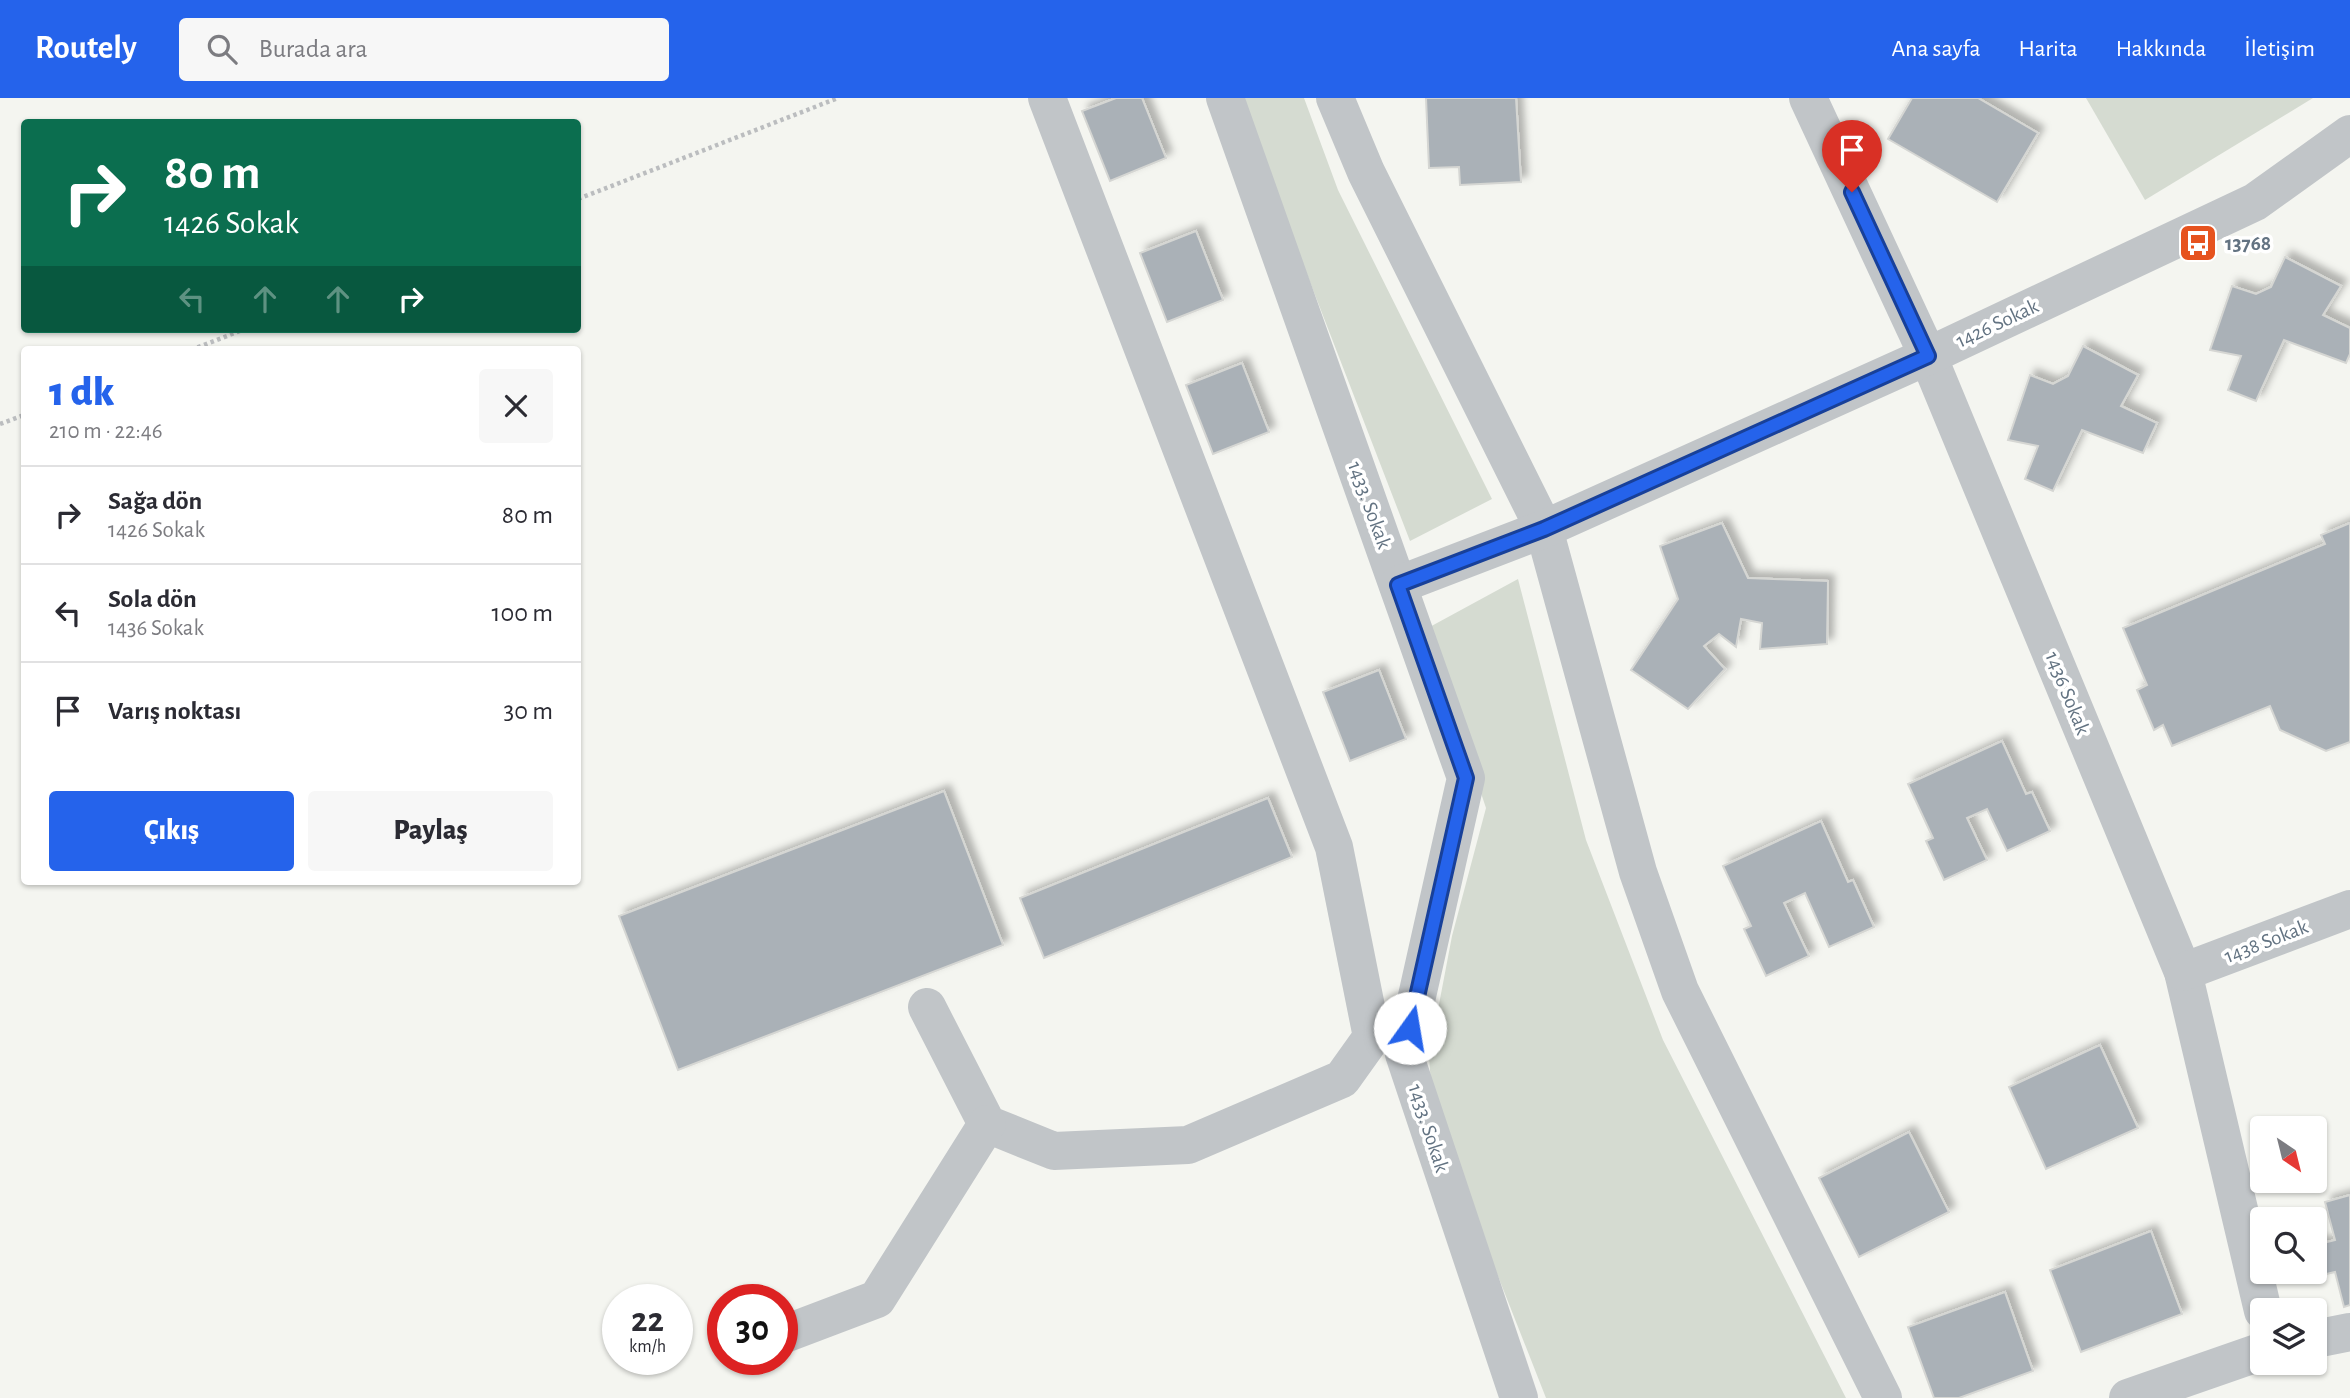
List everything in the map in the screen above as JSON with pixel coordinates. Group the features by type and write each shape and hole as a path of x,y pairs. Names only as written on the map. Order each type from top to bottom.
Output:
{"street":[{"path":"927,1007 987,1124 1055,1151 1188,1145 1342,1079 1373,1037 1334,847 1047,98"},
{"name":"1433. Sokak","path":"1226,98 1466,778 1404,1054 1519,1398"},
{"path":"1335,98 1366,172 1544,529 1638,872 1680,991 1883,1398"},
{"name":"1436 Sokak","path":"1808,98 1928,356 2183,972 2260,1298"},
{"name":"1426 Sokak","path":"1398,585 1544,529 1928,356 2255,202 2350,134"},
{"name":"1438 Sokak","path":"2183,972 2350,909"},
{"path":"798,1329 877,1299 987,1124"},
{"path":"2327,1337 2350,1332"},
{"path":"2129,1398 2250,1356"}],"path":[{"path":"581,198 838,98"},
{"path":"201,346 234,333"},
{"path":"0,424 21,416"}],"shaded area":[{"path":"1239,98 1304,98 1338,190 1492,499 1410,541"},
{"path":"2086,98 2313,98 2145,200"},
{"path":"1518,579 1586,840 1663,1040 1846,1398 1546,1398 1433,1111 1429,1057 1452,936 1486,808 1426,629"}],"building":[{"path":"1116,98 1142,98 1166,158 1110,181 1082,111"},
{"path":"1426,98 1516,98 1521,182 1460,185 1459,167 1429,168"},
{"path":"1912,98 1978,98 2038,133 1997,202 1888,139"},
{"path":"1196,231 1223,300 1167,322 1140,253"},
{"path":"2285,257 2341,286 2323,315 2350,328 2350,354 2346,363 2284,340 2256,401 2228,390 2241,356 2210,350 2232,286 2256,294 2271,287"},
{"path":"2083,346 2138,375 2121,406 2157,423 2143,453 2082,430 2053,491 2025,479 2038,446 2008,440 2030,375 2053,384 2068,376"},
{"path":"1242,363 1269,432 1213,454 1186,385"},
{"path":"1722,523 1748,578 1828,581 1827,644 1760,649 1762,623 1741,619 1736,647 1719,634 1704,646 1725,669 1688,709 1631,670 1678,599 1660,546"},
{"path":"2350,523 2350,742 2326,751 2280,730 2270,706 2172,746 2163,725 2154,730 2137,690 2147,685 2123,628 2325,544 2321,535"},
{"path":"1379,670 1406,739 1350,761 1323,692"},
{"path":"2002,741 2026,794 2032,792 2050,831 2007,851 1987,809 1967,818 1987,860 1944,880 1926,841 1933,838 1908,784"},
{"path":"944,791 1003,945 678,1070 619,916"},
{"path":"1268,798 1292,857 1044,958 1020,898"},
{"path":"1821,821 1848,882 1853,880 1874,927 1829,947 1805,893 1784,903 1809,956 1766,976 1744,929 1751,926 1723,866"},
{"path":"2100,1045 2138,1128 2046,1169 2009,1087"},
{"path":"1909,1132 1949,1212 1859,1257 1819,1178"},
{"path":"2350,1195 2350,1305 2344,1307 2335,1272 2327,1274 2327,1242 2335,1240 2325,1202"},
{"path":"2151,1231 2182,1314 2081,1352 2050,1270"},
{"path":"2005,1292 2033,1371 1959,1398 1934,1398 1908,1327"}],"place":[{"name":"13768","path":"2198,243"}],"route":[{"path":"1410,1028 1466,778 1398,585 1544,529 1928,356 1852,192"}]}
